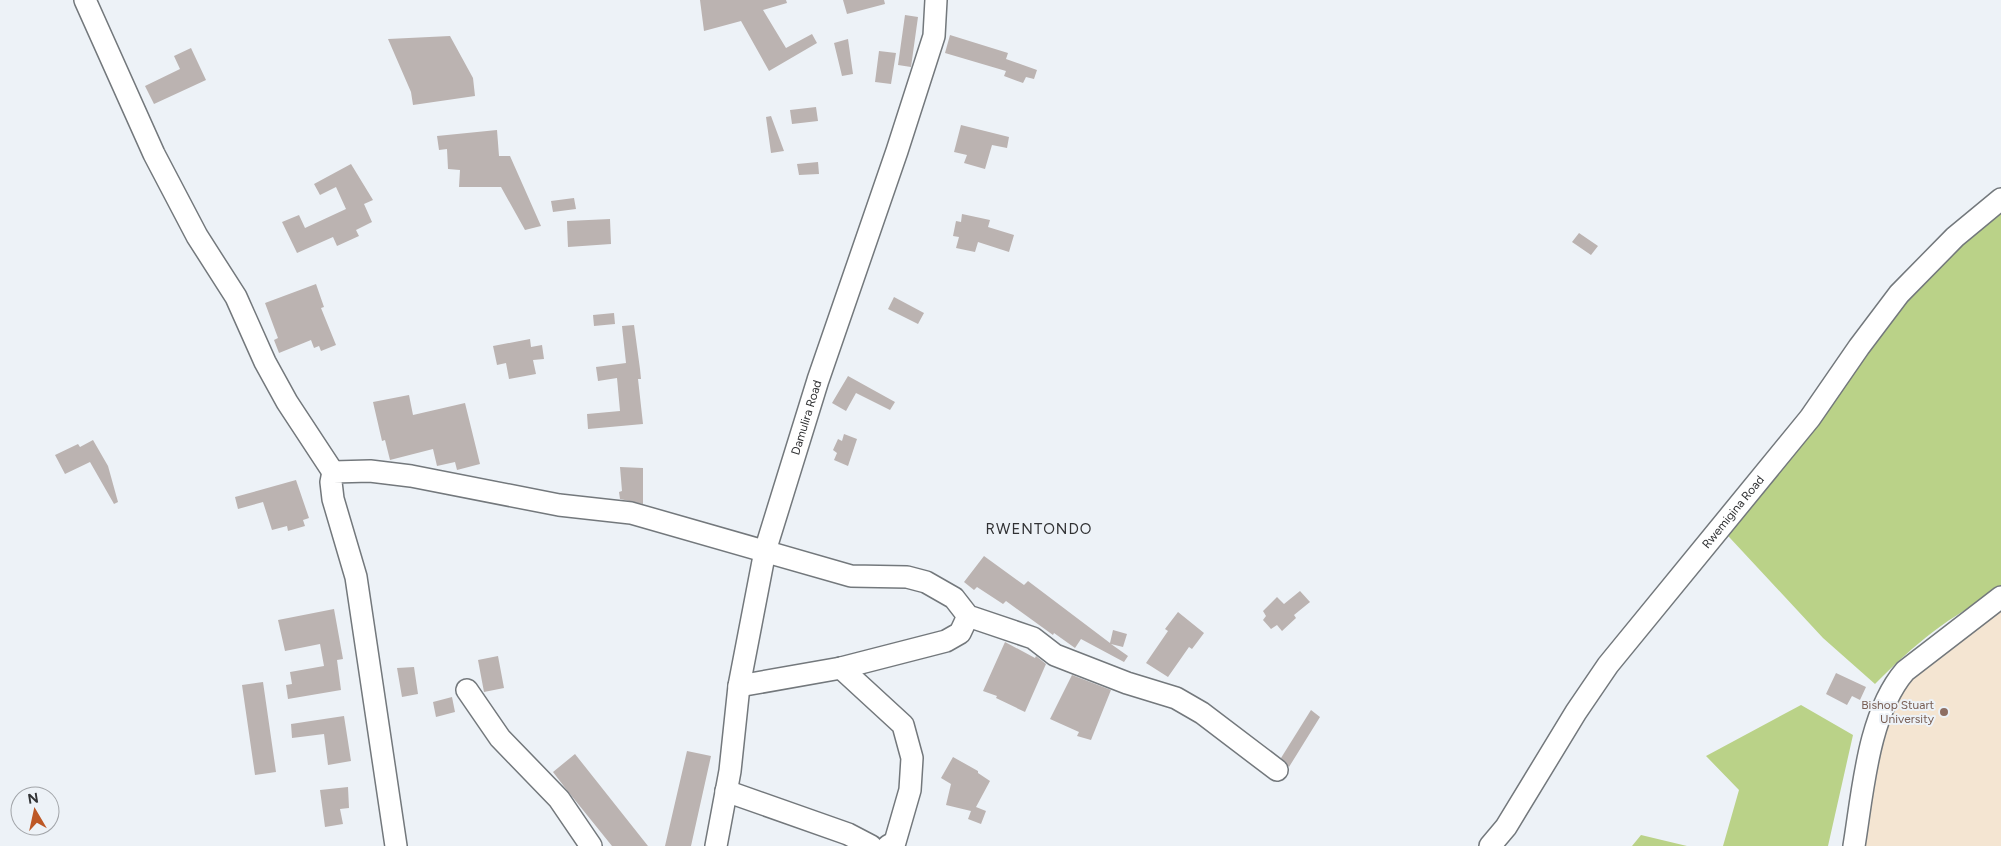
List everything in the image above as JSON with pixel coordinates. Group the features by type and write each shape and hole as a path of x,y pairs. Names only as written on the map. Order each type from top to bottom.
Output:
{"street":[{"path":"85,0 154,154 196,236 236,297 265,362 287,402 333,472 331,482 333,498 356,577 396,846"},
{"name":"Damulira Road","path":"716,846 726,791 739,686 765,551 823,364 897,151 934,36 936,0"},
{"name":"Rwemigina Road","path":"1490,846 1510,820 1576,712 1608,665 1810,418 1859,347 1899,294 1955,237 2001,198"},
{"path":"333,472 370,471 411,476 559,505 631,513 851,576 907,577 926,582 954,598 968,616 1033,638 1055,655 1126,684 1176,698 1202,713 1277,770"},
{"path":"1854,846 1868,756 1876,728 1894,684 1905,671 2001,597"},
{"path":"739,686 841,668 946,641 960,634 968,616"},
{"path":"841,668 902,725 912,758 910,790 903,822 895,842 888,846"},
{"path":"467,690 500,738 560,799 592,846"},
{"path":"726,791 848,834 871,846"}],"shaded area":[{"name":"Bishop Stuart University","path":"2001,611 2001,846 1852,846 1877,733 1898,691 1943,644"}],"green space":[{"path":"2001,197 2001,591 1965,610 1934,631 1875,684 1823,638 1717,524 1839,371"},
{"path":"1801,705 1853,735 1828,846 1723,846 1739,790 1706,756"},
{"path":"1641,835 1687,846 1632,846"}],"building":[{"path":"700,0 786,0 787,3 763,10 786,48 812,34 817,43 769,71 741,21 704,31"},
{"path":"843,0 884,0 885,4 847,14"},
{"path":"905,15 918,17 911,67 898,65"},
{"path":"950,35 1008,53 1006,59 1037,70 1034,79 1026,77 1023,83 1004,76 1006,71 945,53"},
{"path":"450,36 473,78 475,96 413,105 411,92 388,39"},
{"path":"848,39 853,74 842,76 834,43"},
{"path":"191,48 206,80 154,104 145,86 180,69 174,56"},
{"path":"879,51 896,53 891,84 875,82"},
{"path":"816,107 818,121 792,124 790,110"},
{"path":"771,116 784,151 771,153 766,117"},
{"path":"961,125 1009,137 1007,148 992,145 985,169 964,163 967,155 954,152"},
{"path":"497,130 499,156 510,156 541,226 525,230 501,187 459,187 460,170 448,169 447,149 439,150 437,136"},
{"path":"818,162 819,174 799,175 797,164"},
{"path":"351,164 373,200 364,204 372,222 356,230 359,236 337,246 333,237 297,253 282,222 299,215 305,228 346,209 336,187 320,195 314,184"},
{"path":"574,198 576,209 553,212 551,201"},
{"path":"962,214 990,220 988,227 1014,235 1009,252 978,242 975,252 956,248 959,237 953,236 956,221 961,222"},
{"path":"610,219 611,244 568,247 567,221"},
{"path":"1579,233 1598,246 1591,255 1572,242"},
{"path":"316,284 324,307 321,308 336,345 321,351 319,346 314,348 311,340 279,353 274,340 278,338 265,303"},
{"path":"894,297 924,313 918,324 888,309"},
{"path":"614,313 615,324 594,326 593,315"},
{"path":"634,325 641,379 638,379 643,424 588,429 587,414 620,411 617,378 598,381 596,367 626,363 622,326"},
{"path":"530,339 531,347 542,345 544,359 533,360 536,374 509,379 506,363 497,365 493,346"},
{"path":"848,376 895,402 890,410 856,393 846,411 832,403"},
{"path":"409,395 413,415 465,403 480,464 457,470 455,462 437,466 433,449 390,460 385,440 382,441 373,402"},
{"path":"844,434 857,439 848,466 834,460 837,453 833,450 838,439 842,441"},
{"path":"93,440 108,466 118,502 114,504 90,462 65,474 55,455 78,444 80,447"},
{"path":"620,467 643,468 643,504 620,499 619,492 622,491"},
{"path":"296,480 309,518 303,520 305,526 288,531 287,526 272,530 263,502 238,509 235,497"},
{"path":"984,556 1024,585 1028,581 1110,643 1113,630 1127,634 1123,647 1111,644 1128,656 1124,662 1081,639 1075,648 1054,633 1053,635 1006,601 1003,604 977,587 974,590 964,582"},
{"path":"1300,591 1310,602 1294,615 1296,618 1282,631 1277,625 1271,629 1263,620 1266,616 1263,611 1277,597 1284,604"},
{"path":"334,609 343,659 337,660 341,690 288,699 286,685 292,684 290,672 324,666 320,644 285,651 278,620"},
{"path":"1178,612 1204,633 1192,649 1189,647 1168,677 1146,663 1168,631 1165,629"},
{"path":"1005,642 1035,658 1036,656 1046,664 1025,712 996,698 997,696 983,691"},
{"path":"498,656 504,688 484,692 478,660"},
{"path":"414,667 418,694 402,697 397,668"},
{"path":"1836,673 1866,687 1860,700 1852,696 1847,705 1826,694"},
{"path":"1072,675 1111,690 1091,740 1077,736 1079,732 1050,719"},
{"path":"263,682 276,772 255,775 242,685"},
{"path":"452,697 455,712 436,717 433,702"},
{"path":"1311,710 1320,717 1289,767 1281,758"},
{"path":"344,716 351,761 328,765 324,734 292,738 291,724"},
{"path":"687,751 711,756 691,846 665,846"},
{"path":"575,754 648,846 612,846 566,789 553,772"},
{"path":"953,757 978,771 978,773 990,781 976,807 986,811 981,824 968,819 971,811 946,805 951,784 941,778"},
{"path":"348,787 349,808 340,809 343,824 325,827 320,790"}],"place":[{"name":"Bishop Stuart University","path":"1944,712"}],"district":[{"name":"RWENTONDO","path":"1039,529"}]}
